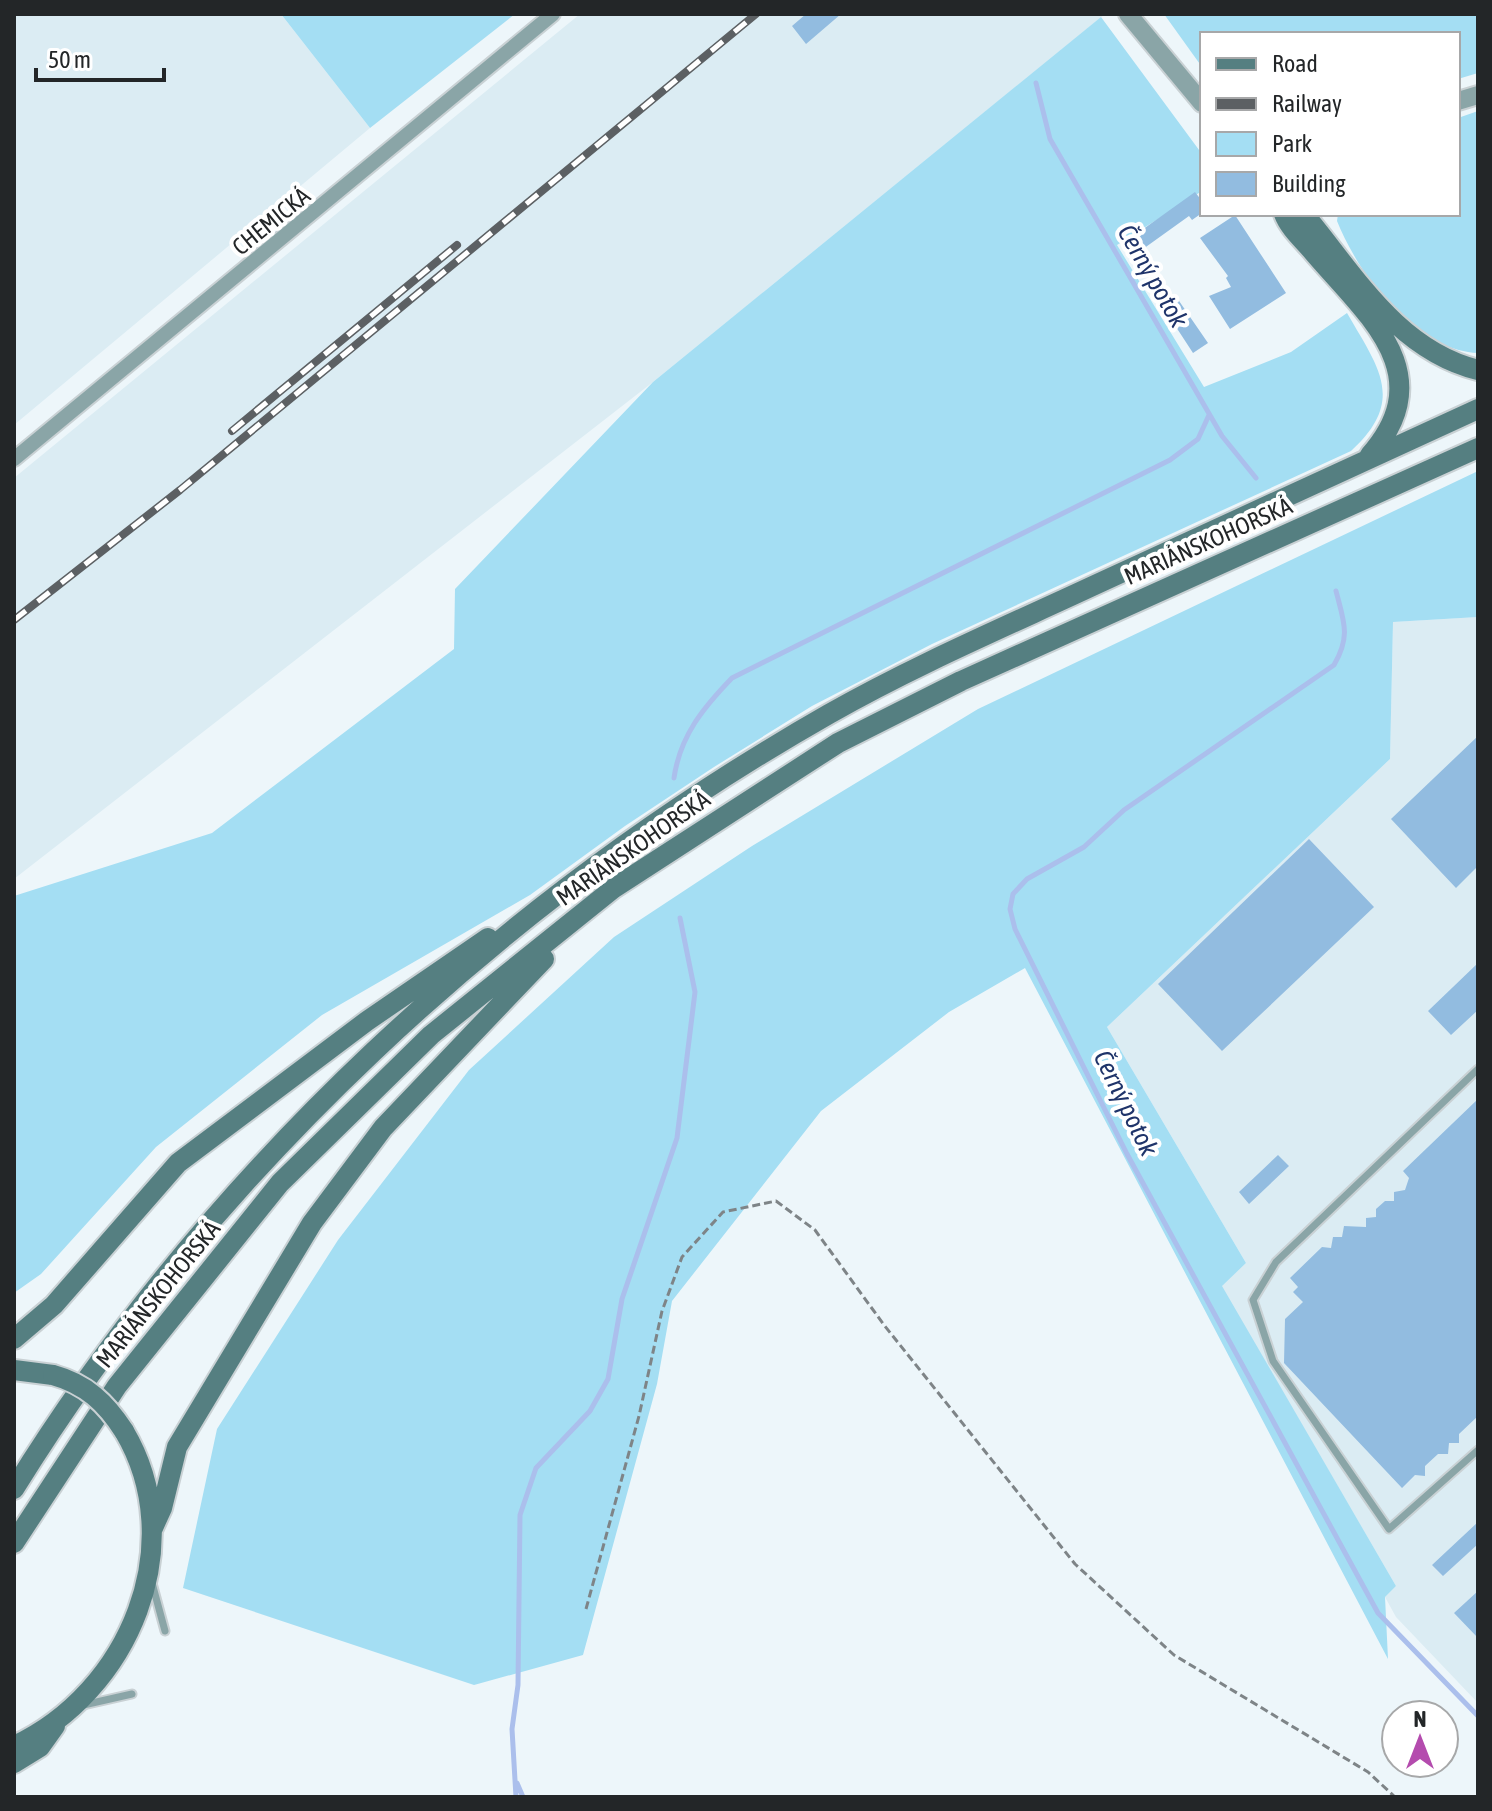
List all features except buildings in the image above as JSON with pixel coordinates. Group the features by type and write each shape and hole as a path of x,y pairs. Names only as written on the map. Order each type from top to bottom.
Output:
{"main road":[{"path":"1286,216 1370,319 1395,363 1402,395 1398,414 1390,430 1365,461"},
{"path":"1306,216 1394,323 1415,343 1443,359 1478,370"},
{"path":"1327,216 1332,248"},
{"name":"MARIÁNSKOHORSKÁ","path":"14,1489 145,1303 267,1158 415,1012 544,905 683,805 829,714 945,654 1478,409"},
{"name":"MARIÁNSKOHORSKÁ","path":"14,1543 117,1386 280,1183 431,1035 614,888 838,743 933,695 1472,453"},
{"path":"152,1530 162,1508 177,1447 312,1223 383,1128 468,1035 614,888"},
{"path":"14,1339 54,1305 178,1163 230,1121 466,951 544,905"},
{"path":"14,1370 53,1375 80,1384 97,1397 124,1431 146,1473 152,1530 149,1573 139,1607 120,1648 105,1673 66,1713 40,1747 14,1763"},
{"path":"14,1746 66,1713"}],"street":[{"name":"CHEMICKÁ","path":"14,459 553,14"},
{"path":"1128,14 1200,101"}],"lane":[{"path":"1478,1069 1276,1262 1253,1300 1273,1361 1389,1529 1478,1450"},
{"path":"149,1573 165,1631"},
{"path":"66,1713 132,1694"}],"path":[{"path":"586,1609 639,1416 662,1311 682,1257 723,1212 776,1201 815,1230 884,1325 1075,1564 1174,1655 1368,1772 1395,1797"}],"shaded area":[{"path":"14,14 281,14 370,128 14,425"},
{"path":"580,14 1105,14 653,382 14,879 14,478"},
{"path":"1478,617 1478,1703 1396,1617 1385,1597 1396,1586 1221,1286 1246,1263 1107,1027 1390,759 1393,622"}],"green space":[{"path":"281,14 515,14 370,128"},
{"path":"1164,14 1478,14 1478,73 1460,78 1460,32 1200,32 1200,64"},
{"path":"1101,17 1200,151 1200,192 1117,245 1204,387 1291,352 1347,313 1377,367 1383,399 1368,433 1351,451 932,644 812,706 625,826 530,895 322,1015 156,1147 41,1274 14,1293 14,896 212,833 454,649 455,589 653,382"},
{"path":"1478,111 1478,353 1454,349 1432,339 1391,306 1359,264 1337,221 1338,216 1460,216 1460,117"},
{"path":"1478,471 1478,617 1393,622 1390,759 1107,1027 1246,1263 1222,1286 1396,1586 1385,1597 1388,1659 1025,968 949,1012 821,1111 672,1301 657,1384 583,1655 474,1685 183,1588 217,1429 338,1240 469,1070 614,937 752,846 978,709"}],"waterway":[{"name":"Černý potok","path":"1036,83 1050,139 1222,436 1256,478"},
{"path":"674,778 687,736 732,678 1170,460 1198,439 1209,415"},
{"name":"Černý potok","path":"1336,591 1344,637 1334,665 1124,810 1084,847 1027,879 1013,894 1010,909 1015,929 1127,1154 1378,1613 1478,1716"},
{"path":"516,1797 512,1729 518,1685 520,1515 536,1468 590,1411 608,1379 622,1299 677,1138 695,992 680,918"},
{"path":"517,1783 523,1797"}],"railway":[{"path":"14,620 180,490 756,14"},
{"path":"232,431 457,245"}]}
